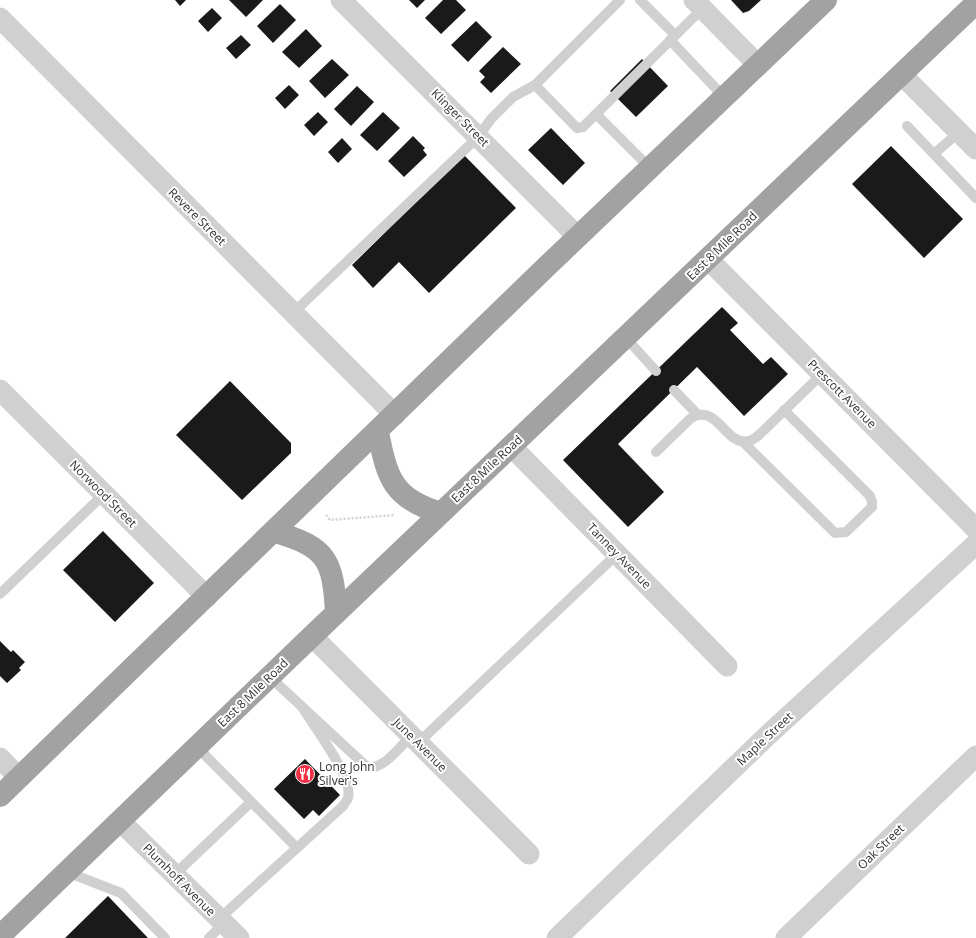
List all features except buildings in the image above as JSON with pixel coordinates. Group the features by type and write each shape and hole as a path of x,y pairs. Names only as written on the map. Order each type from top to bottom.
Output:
{"highway":[{"path":"0,796 275,532 578,237 826,0"},
{"name":"East 8 Mile Road","path":"0,936 336,612 626,338 976,3"},
{"path":"378,432 384,464 399,491 409,500 423,507 441,512"},
{"path":"275,532 293,537 311,545 322,555 329,566 334,582 336,612"}],"street":[{"name":"Klinger Street","path":"340,0 578,237"},
{"path":"698,4 758,65"},
{"name":"Revere Street","path":"0,18 395,415"},
{"path":"902,75 976,149"},
{"name":"Prescott Avenue","path":"708,259 976,530"},
{"name":"Norwood Street","path":"0,390 207,597"},
{"name":"Tanney Avenue","path":"511,446 727,666"},
{"name":"Maple Street","path":"557,938 768,735 976,544"},
{"name":"June Avenue","path":"312,636 529,854"},
{"name":"Oak Street","path":"786,938 976,756"},
{"path":"0,758 19,778"},
{"name":"Plumhoff Avenue","path":"120,821 239,938"}],"lane":[{"path":"294,314 478,137 491,119 513,97 535,85 620,0"},
{"path":"640,0 724,97"},
{"path":"535,85 577,128 582,127 672,38 698,4"},
{"path":"596,114 650,168"},
{"path":"907,126 976,198"},
{"path":"934,154 959,132"},
{"path":"626,338 656,371"},
{"path":"742,441 749,442 759,435 822,374"},
{"path":"674,390 698,415"},
{"path":"656,452 692,418 698,415 706,415 714,418 728,433 742,441 835,533 846,532 872,507 870,496 784,410"},
{"path":"0,594 104,494"},
{"path":"270,677 367,767 374,768 414,739 617,554"},
{"path":"209,938 221,921 296,847 343,806 348,798 348,790 344,773 302,707"},
{"path":"197,747 296,847"},
{"path":"174,875 251,802"},
{"path":"67,872 121,893 165,938"}],"path":[{"path":"326,515 330,520 395,515 400,520"}],"place":[{"name":"Long John Silver's","path":"305,774"}]}
